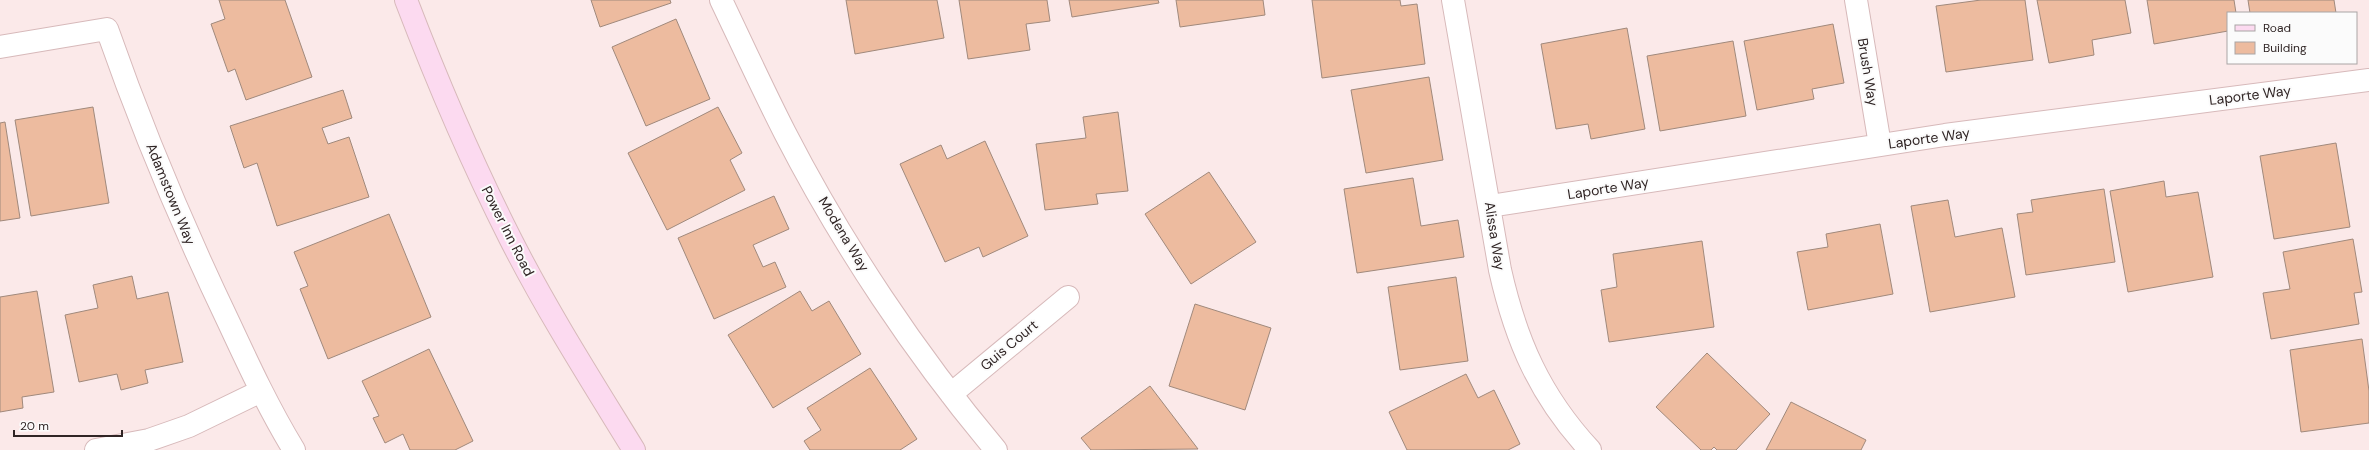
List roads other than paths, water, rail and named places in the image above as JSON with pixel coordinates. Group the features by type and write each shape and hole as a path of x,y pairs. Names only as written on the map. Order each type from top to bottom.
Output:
{"main road":[{"name":"Power Inn Road","path":"406,0 442,93 510,238 561,332 634,450"}],"street":[{"name":"Modena Way","path":"721,0 786,134 836,224 892,310 951,394 996,450"},
{"name":"Alissa Way","path":"1453,0 1509,312 1532,371 1566,425 1590,450"},
{"name":"Brush Way","path":"1856,0 1880,145"},
{"name":"Adamstown Way","path":"0,47 107,29 188,239 261,391 294,450"},
{"name":"Laporte Way","path":"1490,206 1880,145 2369,80"},
{"name":"Guis Court","path":"951,394 1068,297"},
{"path":"96,450 149,440 189,426 261,391"}]}
